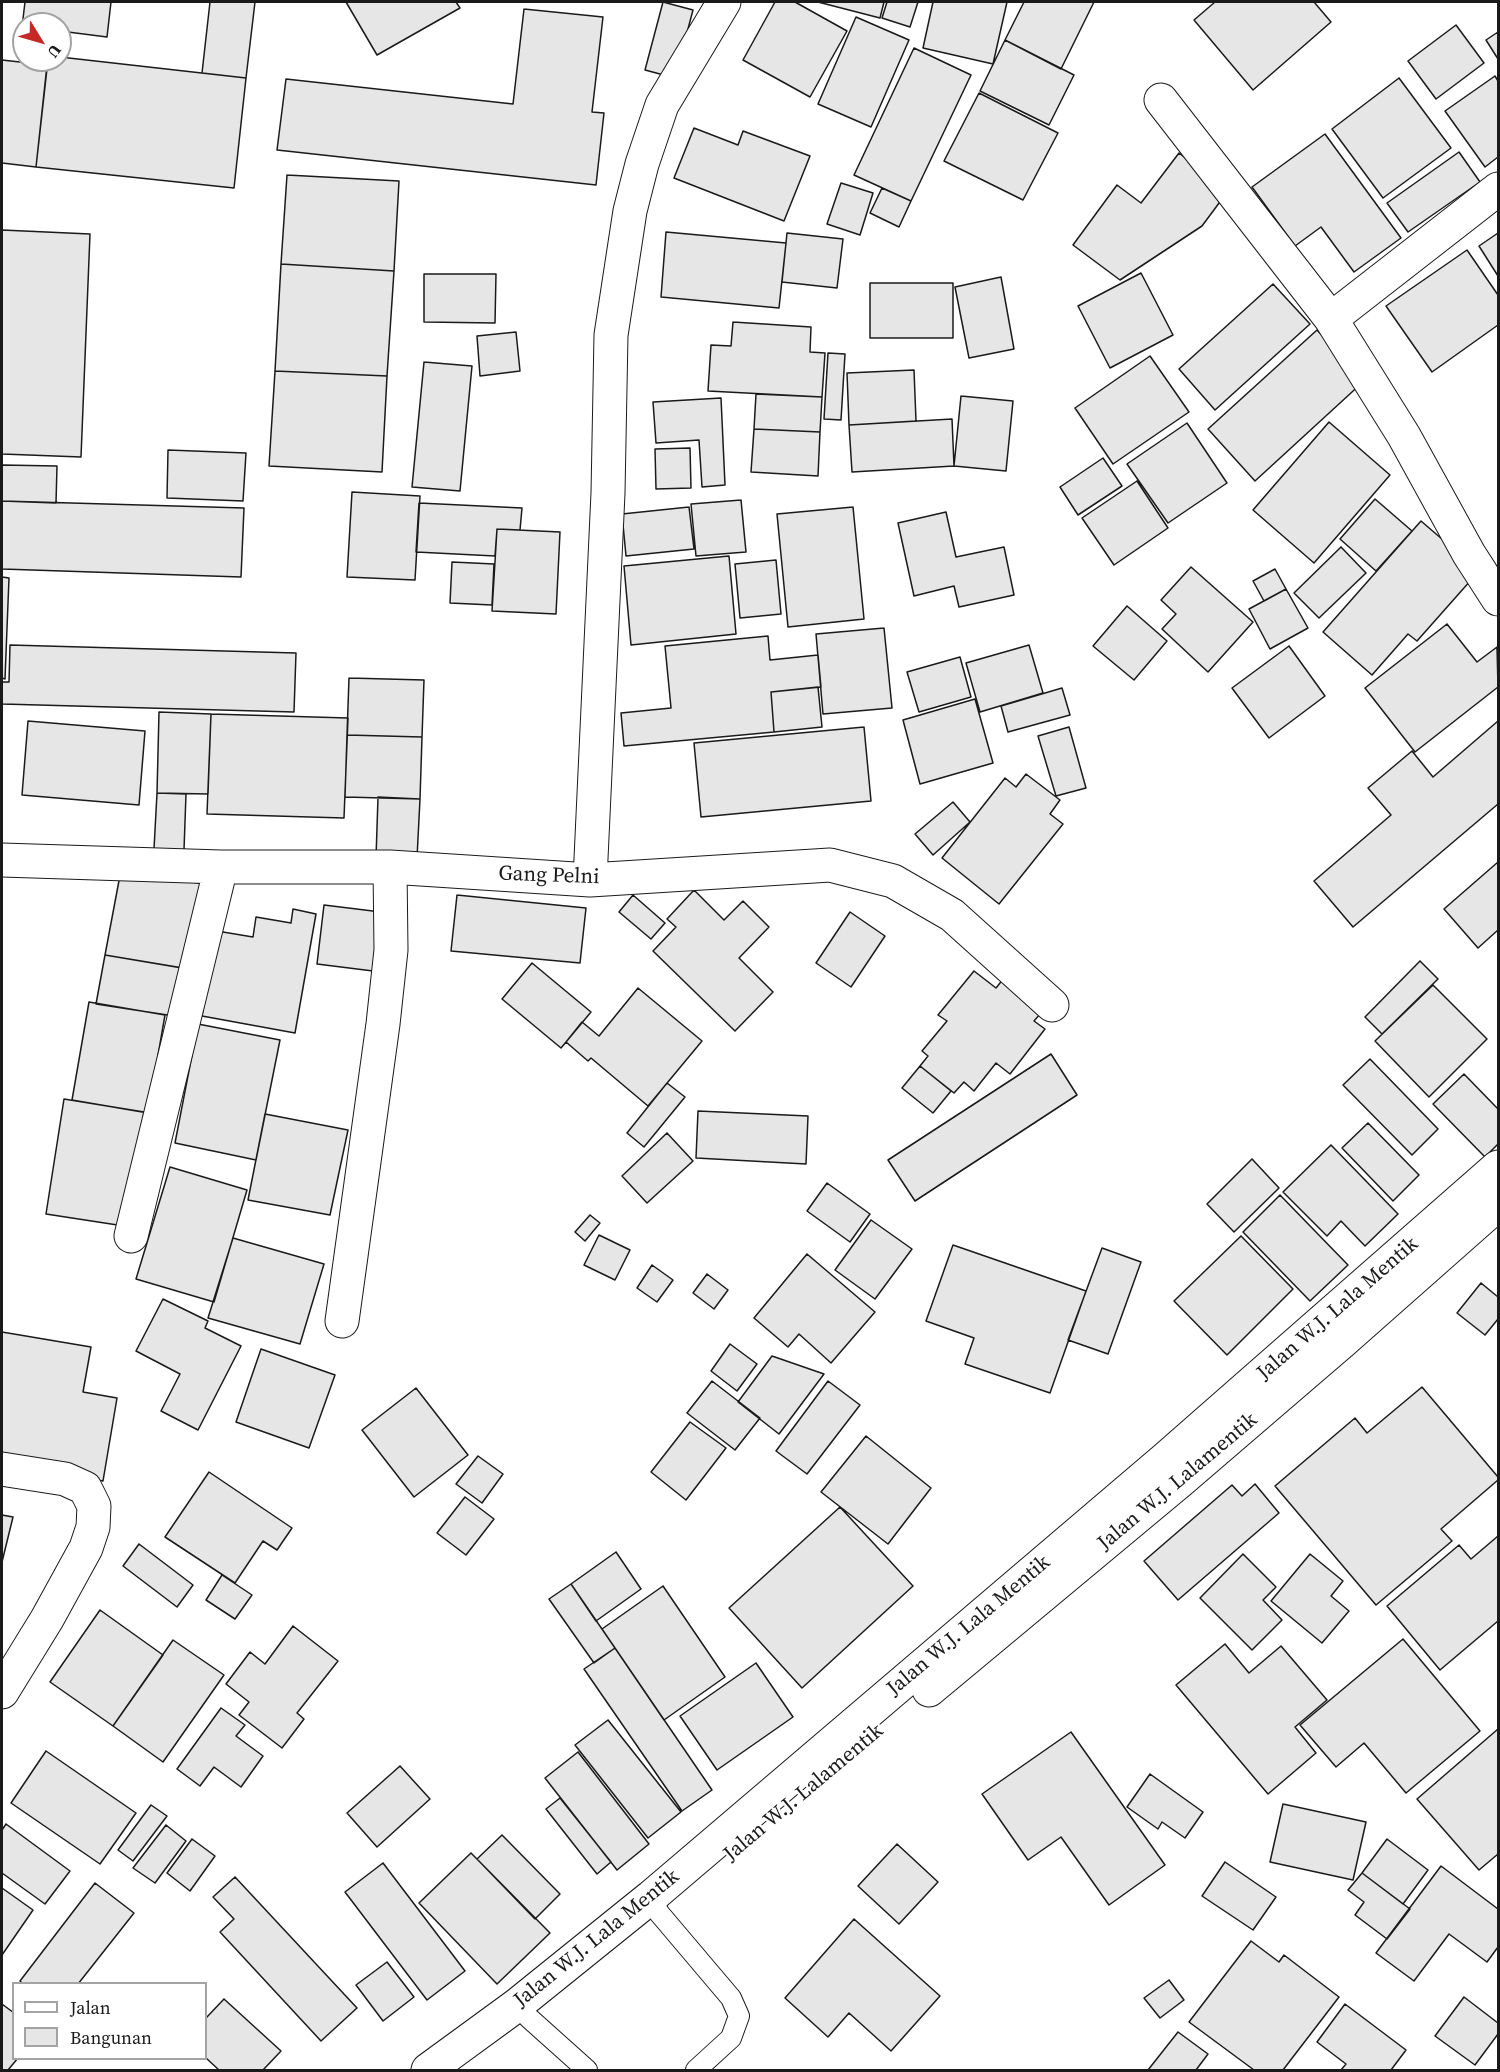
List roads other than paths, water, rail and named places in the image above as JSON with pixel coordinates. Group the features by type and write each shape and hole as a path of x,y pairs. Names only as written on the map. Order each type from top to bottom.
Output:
{"street":[{"path":"590,880 608,493 611,335 628,222 642,164 662,105 724,2"},
{"path":"1161,100 1331,319 1404,436 1469,554 1498,599"},
{"path":"1331,319 1498,189"},
{"name":"Gang Pelni","path":"2,860 221,867 390,867 590,880 830,865 892,881 952,915 1052,1005"},
{"path":"131,1236 221,867"},
{"path":"342,1321 386,1003 391,950 390,867"},
{"name":"Jalan W.J. Lala Mentik","path":"428,2070 523,2011 655,1905 1498,1167"},
{"name":"Jalan W.J. Lalamentik","path":"655,1905 1180,1481 1498,1204"},
{"path":"2,1469 65,1479 84,1488 94,1506 93,1527 86,1548 47,1619 2,1692"},
{"path":"459,2070 523,2011"}],"lane":[{"path":"655,1905 731,1998 739,2016 731,2038 696,2070"},
{"path":"523,2011 587,2070"}]}
